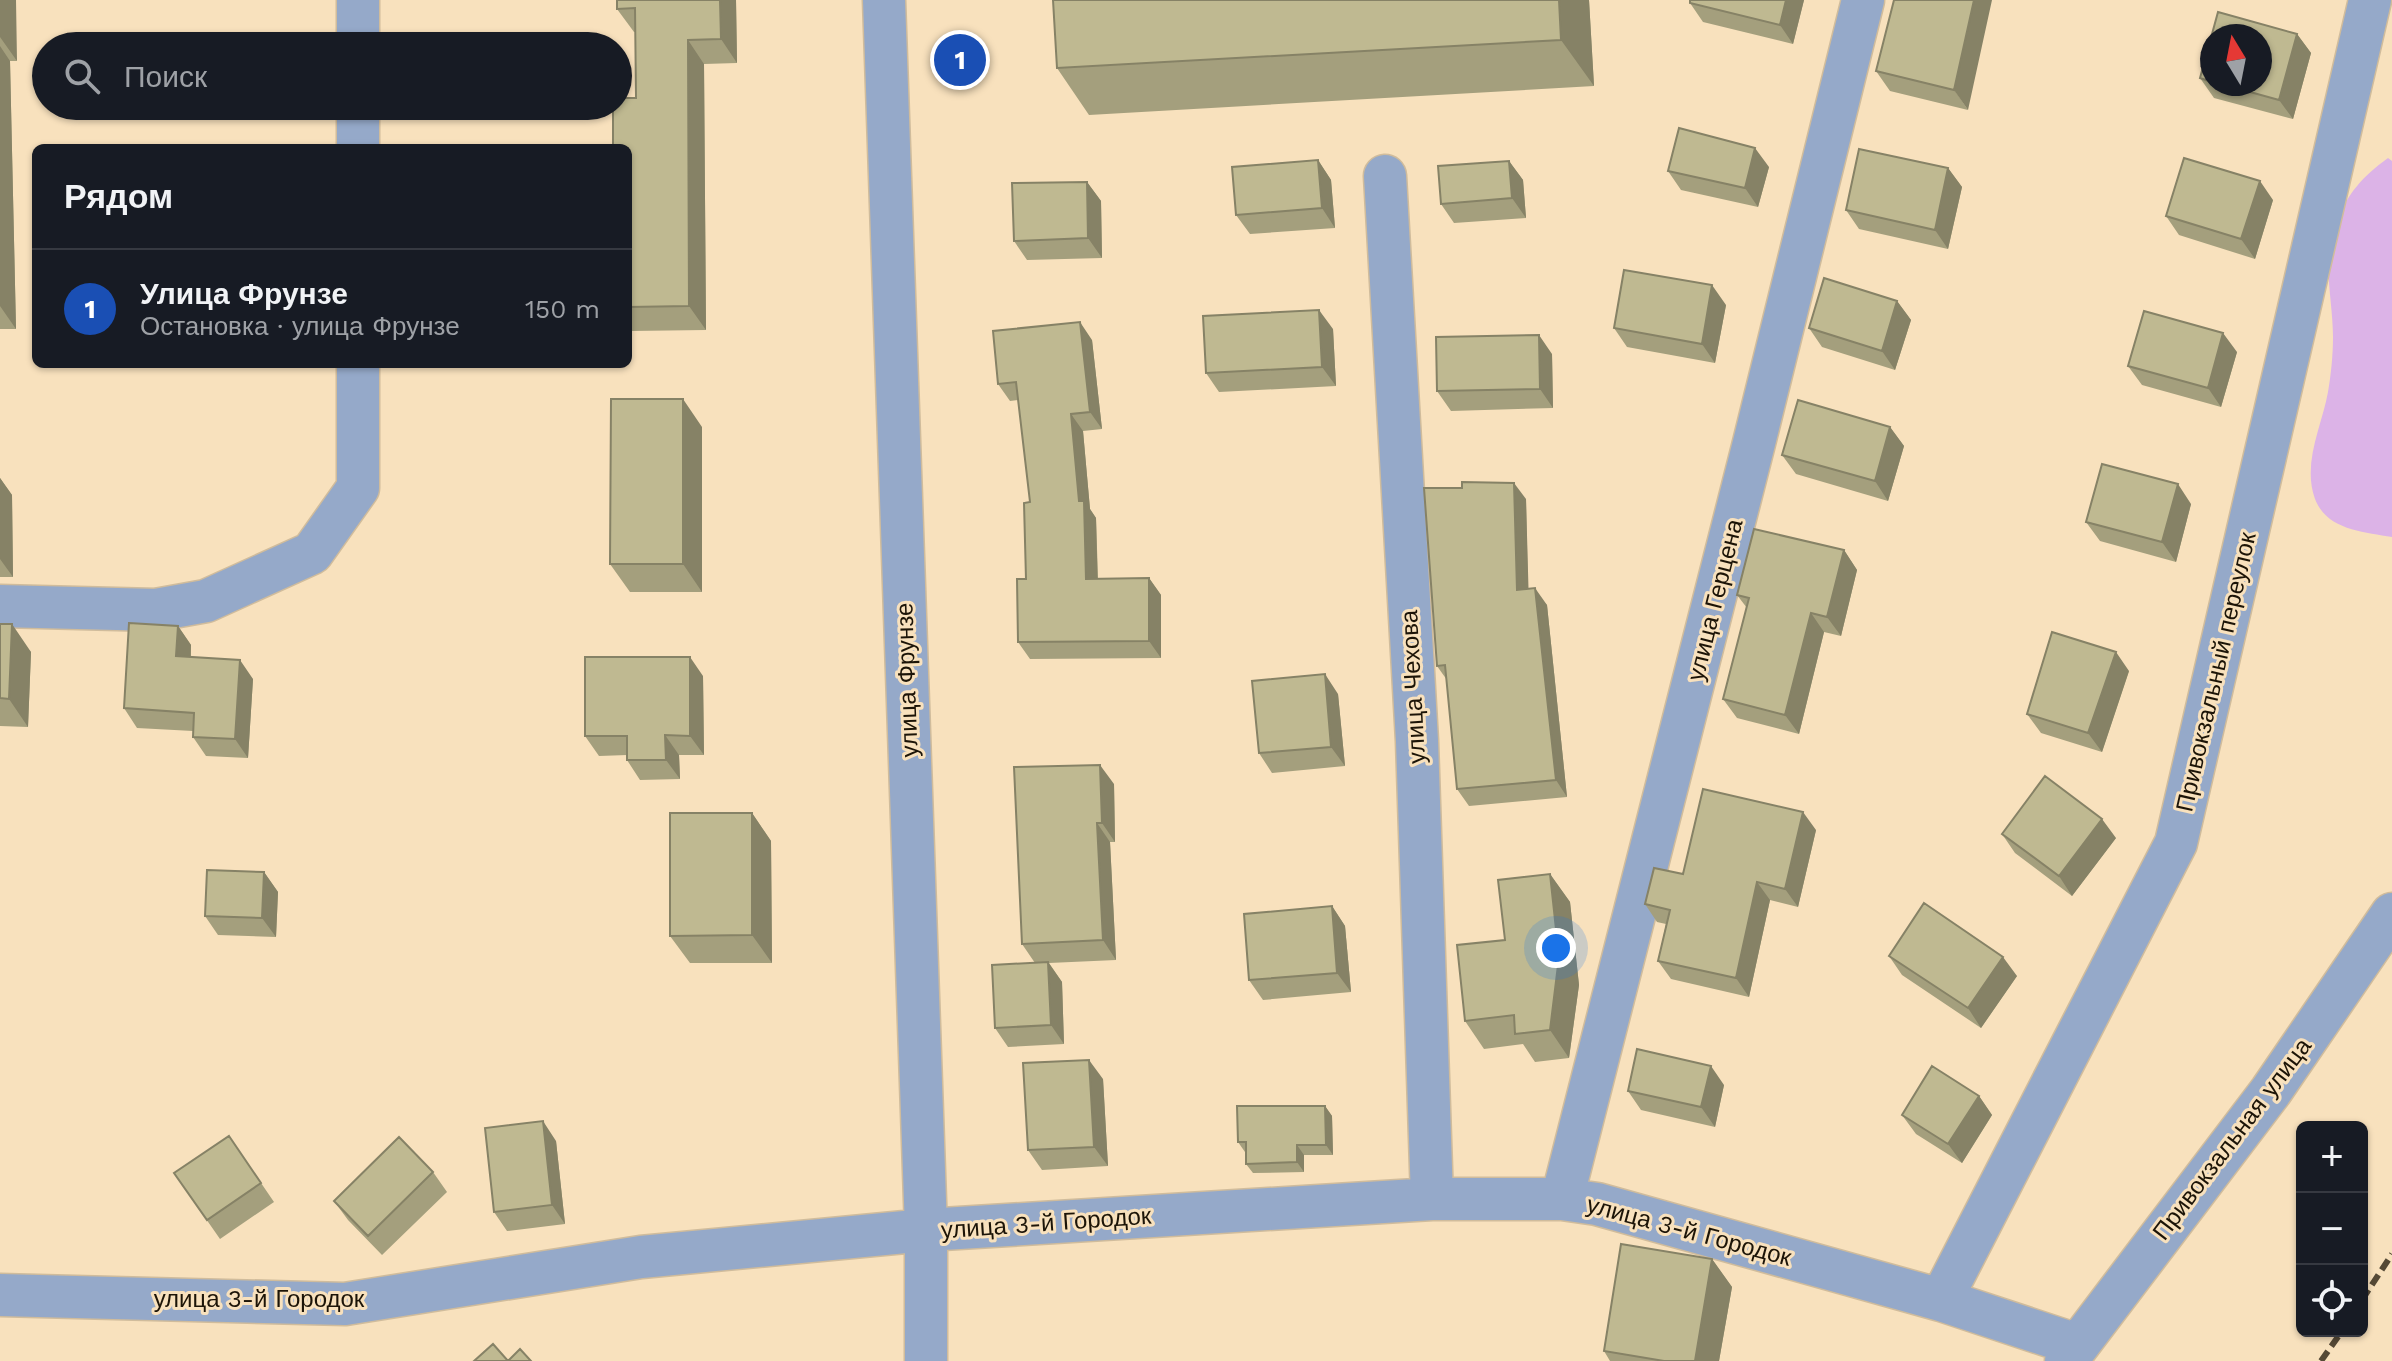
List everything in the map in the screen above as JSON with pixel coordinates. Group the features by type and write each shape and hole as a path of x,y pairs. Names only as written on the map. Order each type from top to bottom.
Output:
{"street":[{"path":"358,0 358,32"},
{"name":"улица Фрунзе","path":"884,0 926,1230 926,1361"},
{"name":"улица Герцена","path":"1562,1199 1751,459 1863,0"},
{"name":"Привокзальный переулок","path":"1941,1300 2176,843 2370,0"},
{"path":"358,120 358,144"},
{"name":"улица Чехова","path":"1385,176 1417,741 1432,1199"},
{"path":"0,606 156,610 206,601 312,553 358,488 358,368"},
{"name":"Привокзальная улица","path":"2071,1353 2271,1091 2392,914"},
{"name":"улица 3-й Городок","path":"0,1295 345,1304 641,1257 926,1230 1432,1199 1562,1199 1597,1204 1941,1300 2071,1353"}],"shaded area":[{"path":"2388,158 2392,161 2392,537 2347,528 2328,517 2315,499 2311,472 2332,365 2328,265 2332,237 2351,194"}],"building":[{"path":"617,0 720,0 721,39 688,40 689,306 632,307 632,144 613,144 613,120 632,120 632,98 636,98 635,8 617,9"},
{"path":"1053,0 1559,0 1561,40 1057,68"},
{"path":"1690,0 1786,0 1780,25 1690,3"},
{"path":"1894,0 1974,0 1954,90 1876,71"},
{"path":"2218,12 2261,24 2215,24"},
{"path":"2272,27 2297,34 2279,100 2264,96 2272,96"},
{"path":"1679,128 1755,148 1745,188 1668,171"},
{"path":"1859,149 1948,168 1935,230 1846,210"},
{"path":"2184,158 2260,181 2241,239 2166,216"},
{"path":"1318,160 1322,208 1236,215 1232,167"},
{"path":"1509,161 1512,198 1441,204 1438,166"},
{"path":"1087,182 1088,238 1014,241 1012,183"},
{"path":"1624,270 1712,285 1702,344 1614,328"},
{"path":"1824,278 1897,301 1882,351 1809,328"},
{"path":"1319,310 1322,367 1206,373 1203,316"},
{"path":"2144,311 2223,333 2208,388 2128,366"},
{"path":"1080,322 1090,412 1071,414 1079,501 1084,501 1086,579 1149,578 1149,641 1018,642 1017,579 1026,579 1024,503 1030,502 1016,382 998,384 993,331"},
{"path":"1539,335 1540,389 1437,391 1436,337"},
{"path":"611,399 683,399 683,564 610,564"},
{"path":"1798,400 1890,427 1875,481 1782,455"},
{"path":"2102,464 2178,484 2162,542 2086,522"},
{"path":"1462,482 1514,483 1517,590 1535,588 1556,780 1457,789 1445,665 1437,666 1424,488 1462,488"},
{"path":"1754,529 1844,550 1827,617 1811,613 1785,715 1723,699 1749,598 1737,595"},
{"path":"129,623 178,626 176,656 240,660 235,739 193,737 194,713 124,708"},
{"path":"0,624 12,624 9,699 0,698"},
{"path":"2052,632 2116,652 2088,733 2027,714"},
{"path":"585,657 690,657 690,736 665,735 666,760 627,760 627,736 585,736"},
{"path":"1325,674 1331,747 1259,753 1252,681"},
{"path":"1100,765 1102,823 1097,823 1103,940 1022,944 1014,767"},
{"path":"2045,776 2102,819 2059,876 2002,834"},
{"path":"1703,789 1803,812 1785,889 1757,882 1736,978 1658,961 1670,910 1645,904 1654,868 1683,874"},
{"path":"670,813 752,813 752,935 670,936"},
{"path":"207,870 264,872 262,918 205,916"},
{"path":"1550,874 1559,957 1550,1030 1515,1034 1514,1015 1465,1021 1457,945 1505,940 1498,880"},
{"path":"1924,903 2003,957 1968,1008 1889,956"},
{"path":"1332,906 1337,973 1249,980 1244,914"},
{"path":"1048,962 1051,1025 995,1028 992,965"},
{"path":"1637,1049 1711,1066 1701,1107 1628,1091"},
{"path":"1089,1060 1094,1147 1028,1150 1023,1063"},
{"path":"1932,1066 1979,1096 1948,1144 1902,1115"},
{"path":"1237,1106 1325,1106 1326,1145 1297,1145 1297,1162 1246,1164 1246,1142 1238,1142"},
{"path":"543,1121 552,1205 494,1212 485,1128"},
{"path":"229,1136 261,1183 207,1220 174,1173"},
{"path":"399,1137 433,1172 368,1236 334,1201"},
{"path":"1621,1244 1712,1259 1695,1361 1664,1361 1604,1351"},
{"path":"493,1344 508,1361 474,1361"},
{"path":"520,1349 531,1361 508,1361"}],"railway":[{"path":"2368,1291 2392,1254"},
{"path":"2321,1361 2338,1337"}],"place":[{"name":"Улица Фрунзе","path":"960,60"}]}
